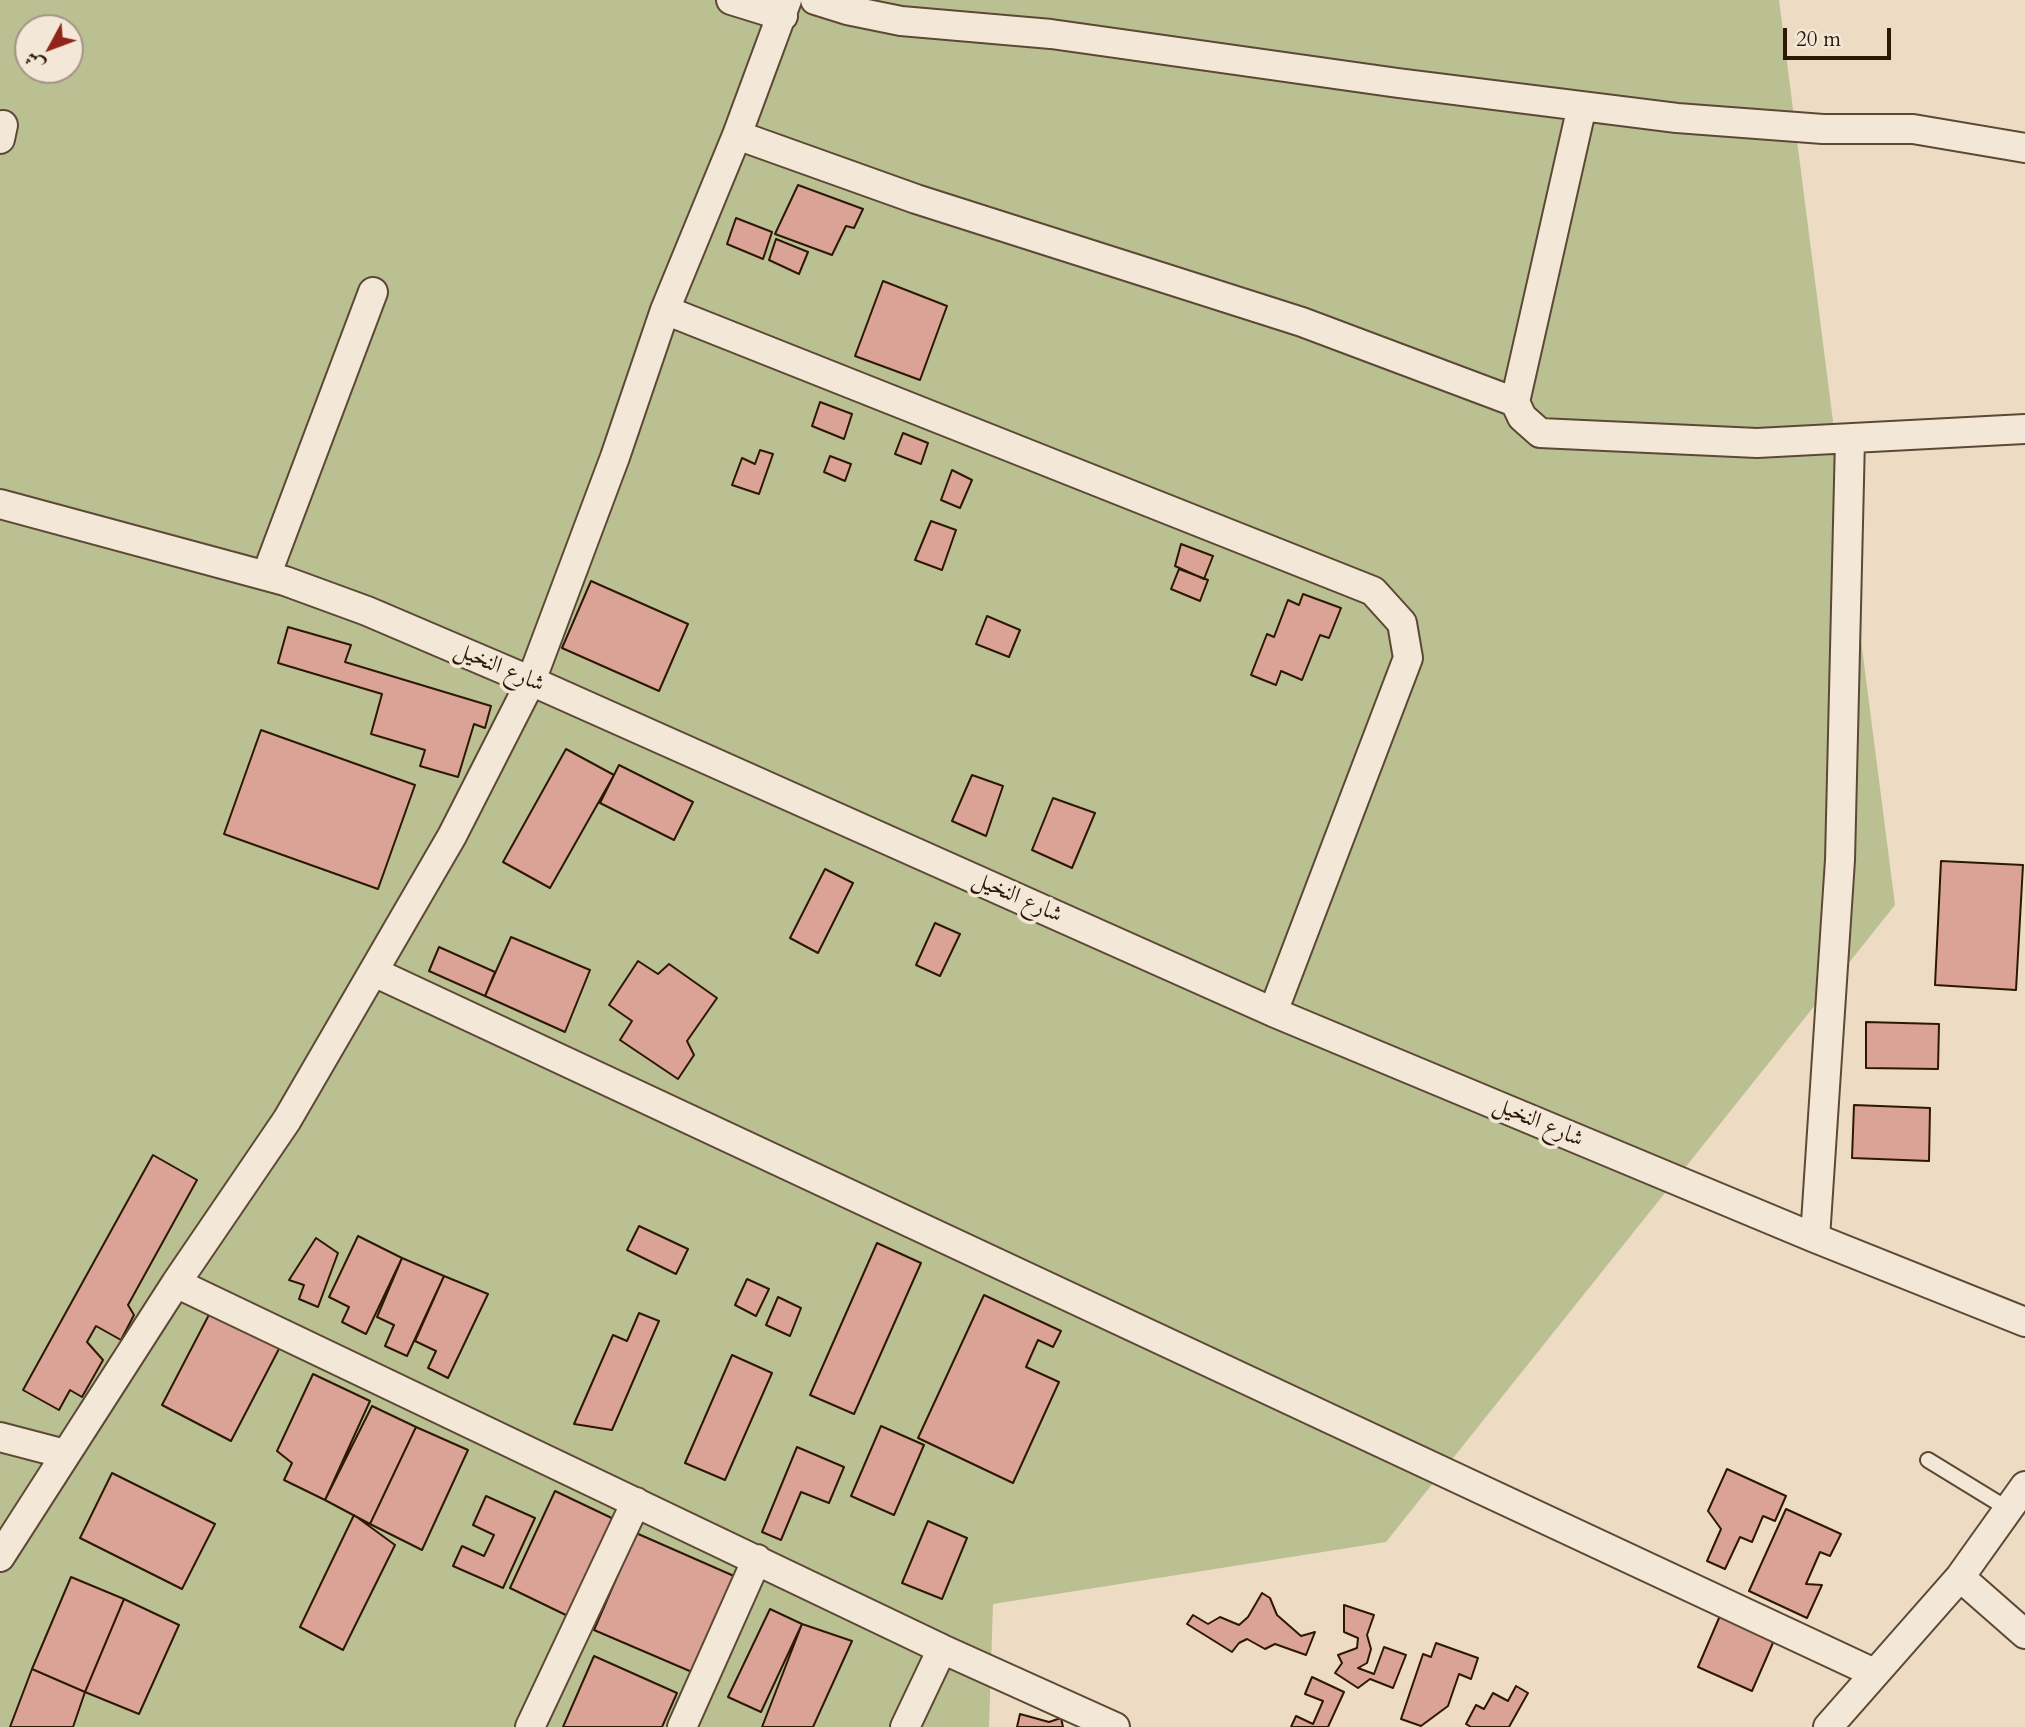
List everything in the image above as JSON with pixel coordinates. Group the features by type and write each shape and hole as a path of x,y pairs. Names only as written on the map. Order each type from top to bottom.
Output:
{"street":[{"path":"0,1557 176,1283 287,1120 452,836 531,681 615,457 665,310 737,135 785,8 730,0"},
{"path":"816,0 847,10 901,21 1051,34 1582,106 1690,119 1823,129 1913,129 2025,148"},
{"path":"1582,106 1516,402 1522,417 1540,433 1757,443 2025,429"},
{"path":"737,135 916,199 1302,322 1516,402"},
{"path":"266,576 373,292"},
{"path":"665,310 1373,591 1402,623 1408,657 1273,1012"},
{"path":"1815,1238 1840,860 1850,439"},
{"name":"شارع النخيل","path":"0,504 285,581 367,611 531,681 1273,1012 1815,1238 2025,1322"},
{"path":"374,972 1874,1673"},
{"path":"176,1283 942,1649 1115,1727"},
{"path":"0,1437 65,1454"},
{"path":"1828,1727 1960,1577 2025,1486"},
{"path":"530,1727 636,1502"},
{"path":"682,1727 757,1559"},
{"path":"1960,1577 2025,1634"},
{"path":"905,1727 942,1649"}],"lane":[{"path":"1928,1460 2008,1509"}],"green space":[{"path":"0,0 1779,0 1895,905 1386,1542 993,1604 989,1727 0,1727"}],"building":[{"path":"798,185 863,209 854,228 846,226 832,255 775,234"},
{"path":"736,218 772,232 763,259 727,244"},
{"path":"776,239 808,252 799,274 769,260"},
{"path":"883,281 947,306 920,380 855,356"},
{"path":"820,402 852,414 844,439 812,426"},
{"path":"903,433 928,443 921,464 895,454"},
{"path":"760,450 773,454 759,494 732,485 742,458 755,464"},
{"path":"830,456 851,464 845,481 824,472"},
{"path":"952,470 972,480 960,508 941,500"},
{"path":"931,521 956,530 942,570 915,560"},
{"path":"1181,544 1213,556 1204,579 1175,566"},
{"path":"1179,569 1208,580 1200,601 1171,589"},
{"path":"591,581 688,624 659,691 562,648"},
{"path":"1303,594 1341,608 1329,638 1320,635 1302,680 1281,671 1276,685 1251,675 1267,634 1274,637 1288,600 1299,605"},
{"path":"987,616 1020,630 1009,657 976,644"},
{"path":"288,627 351,645 345,662 491,706 485,728 474,724 458,777 420,766 425,750 371,734 382,694 278,663"},
{"path":"261,730 415,785 378,889 224,834"},
{"path":"566,749 614,775 550,888 503,862"},
{"path":"619,765 693,802 674,840 600,803"},
{"path":"972,775 1003,786 986,836 952,821"},
{"path":"1053,798 1095,813 1072,868 1032,850"},
{"path":"1941,861 2023,865 2016,990 1935,985"},
{"path":"825,869 853,883 818,953 790,938"},
{"path":"935,923 960,934 940,976 916,965"},
{"path":"511,937 590,970 565,1032 485,996"},
{"path":"439,947 495,972 485,996 429,971"},
{"path":"638,961 658,974 669,964 717,998 687,1041 694,1055 678,1079 620,1040 632,1021 609,1005"},
{"path":"1866,1022 1939,1024 1938,1069 1866,1068"},
{"path":"1854,1105 1930,1108 1929,1161 1852,1158"},
{"path":"153,1155 197,1180 128,1305 134,1315 121,1340 96,1326 87,1342 103,1360 82,1397 70,1390 59,1410 23,1390"},
{"path":"639,1226 688,1249 676,1274 627,1250"},
{"path":"358,1236 402,1258 366,1334 342,1322 349,1307 329,1297"},
{"path":"316,1238 338,1253 318,1307 299,1299 304,1285 289,1280"},
{"path":"877,1243 921,1263 854,1414 810,1395"},
{"path":"402,1258 444,1276 407,1356 385,1346 394,1325 377,1317"},
{"path":"444,1276 488,1294 448,1378 428,1368 436,1351 415,1341"},
{"path":"747,1279 769,1289 756,1316 735,1305"},
{"path":"984,1295 1061,1331 1053,1347 1038,1340 1026,1367 1059,1382 1013,1483 918,1438"},
{"path":"778,1297 801,1308 790,1336 766,1325"},
{"path":"212,1309 281,1345 231,1441 162,1405"},
{"path":"639,1313 659,1321 612,1430 574,1424 613,1335 627,1341"},
{"path":"732,1355 772,1373 725,1480 685,1463"},
{"path":"313,1374 370,1401 325,1500 284,1480 292,1463 277,1451"},
{"path":"372,1406 416,1427 370,1524 325,1500"},
{"path":"881,1426 924,1445 894,1515 851,1496"},
{"path":"416,1427 468,1450 422,1550 370,1524"},
{"path":"797,1447 844,1467 829,1503 801,1492 781,1540 762,1532"},
{"path":"1727,1469 1786,1496 1775,1521 1763,1516 1752,1542 1740,1537 1725,1569 1707,1561 1721,1529 1708,1511"},
{"path":"112,1473 215,1524 182,1589 80,1538"},
{"path":"555,1491 618,1521 572,1618 510,1588"},
{"path":"486,1496 535,1518 503,1588 453,1566 462,1546 484,1556 494,1535 473,1525"},
{"path":"1786,1509 1841,1534 1830,1556 1820,1552 1806,1584 1822,1585 1807,1618 1749,1591"},
{"path":"354,1515 395,1545 343,1650 300,1627"},
{"path":"928,1521 967,1538 942,1599 902,1583"},
{"path":"636,1533 734,1576 692,1672 594,1630"},
{"path":"71,1577 124,1599 85,1692 32,1669"},
{"path":"1262,1593 1270,1598 1277,1615 1301,1636 1315,1632 1306,1655 1275,1644 1265,1649 1247,1639 1239,1643 1232,1652 1187,1624 1193,1615 1208,1624 1220,1617 1239,1625 1248,1617"},
{"path":"124,1599 179,1625 139,1714 85,1692"},
{"path":"1725,1604 1779,1629 1752,1691 1698,1667"},
{"path":"1344,1605 1374,1615 1367,1635 1371,1649 1367,1663 1358,1668 1374,1674 1384,1647 1406,1655 1393,1688 1370,1679 1358,1688 1335,1673 1342,1663 1338,1655 1357,1648 1358,1638 1344,1632"},
{"path":"770,1609 802,1624 761,1712 728,1697"},
{"path":"802,1624 852,1641 813,1727 762,1727"},
{"path":"1436,1643 1478,1658 1471,1679 1459,1674 1448,1706 1421,1726 1401,1719 1423,1654 1431,1657"},
{"path":"594,1656 677,1693 662,1727 563,1727"},
{"path":"32,1669 85,1692 73,1727 10,1727"},
{"path":"1312,1677 1344,1692 1328,1727 1291,1727 1296,1716 1313,1724 1323,1701 1305,1694"},
{"path":"1516,1686 1528,1693 1509,1727 1471,1727 1466,1724 1476,1705 1484,1709 1493,1693 1508,1701"},
{"path":"1020,1714 1049,1722 1061,1718 1063,1727 1017,1727"}]}
